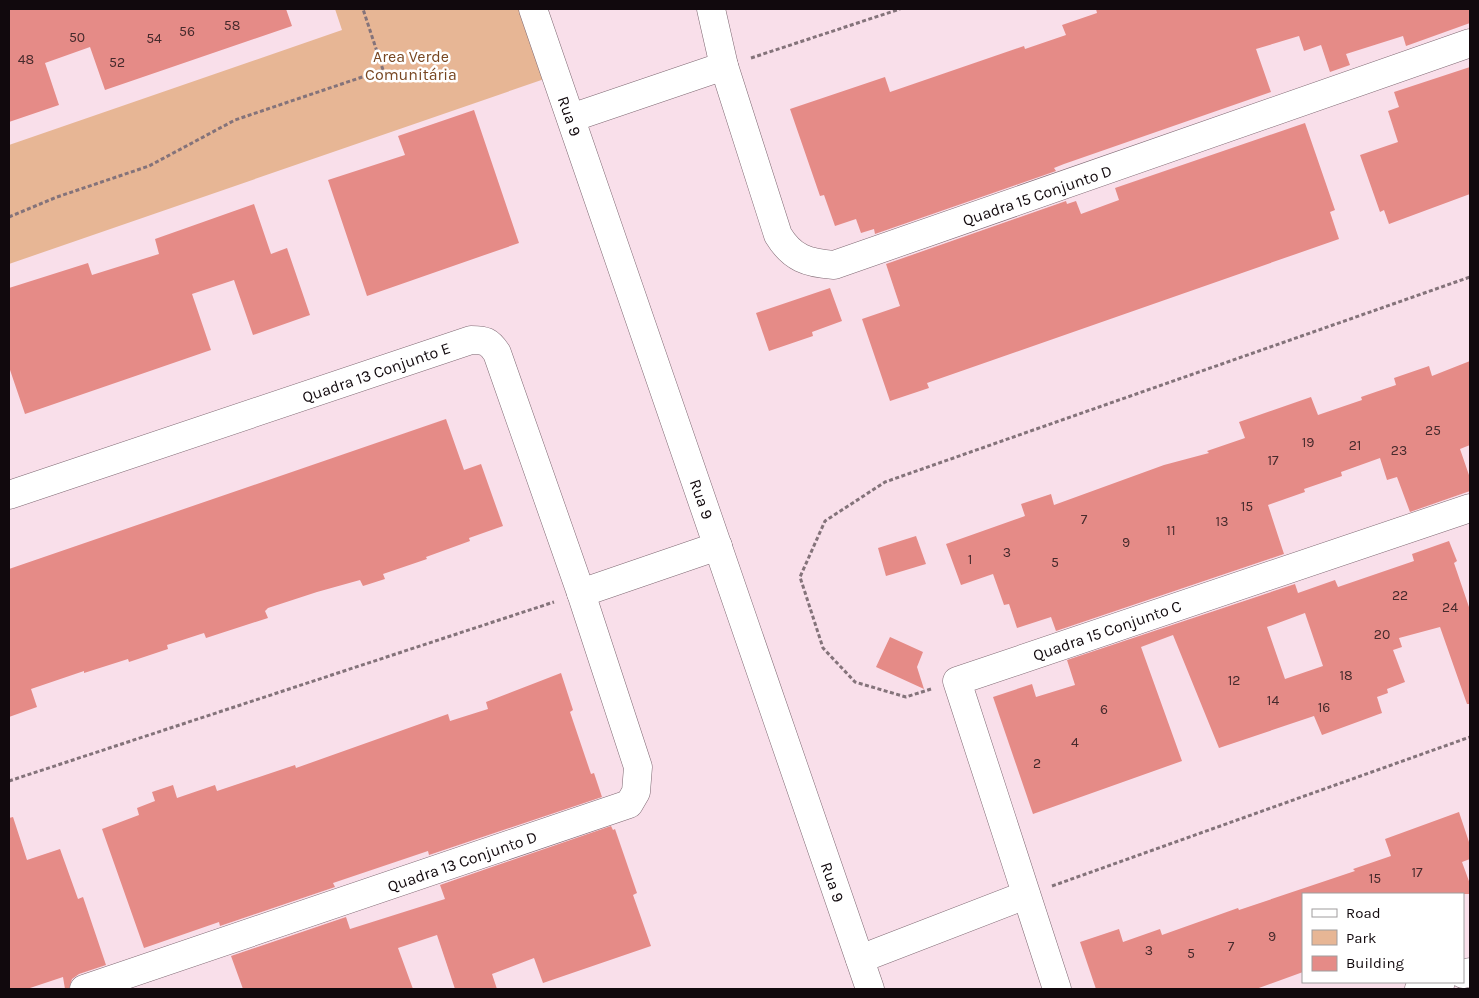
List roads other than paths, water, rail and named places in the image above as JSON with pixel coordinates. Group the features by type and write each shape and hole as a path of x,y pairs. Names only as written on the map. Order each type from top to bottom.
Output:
{"street":[{"name":"Rua 9","path":"533,9 870,989"},
{"name":"Quadra 15 Conjunto D","path":"711,9 724,66 778,235 786,248 801,259 816,264 834,265 1470,44"},
{"path":"571,118 724,66"},
{"name":"Quadra 13 Conjunto E","path":"9,495 471,340 484,340 490,343 497,354 581,593"},
{"name":"Quadra 15 Conjunto C","path":"1026,895 957,681 1470,508"},
{"path":"581,593 718,546"},
{"name":"Quadra 13 Conjunto D","path":"84,989 629,804 636,792 638,767 581,593"},
{"path":"860,959 1026,895 1057,989"},
{"path":"1419,989 1438,983"}],"park label":[{"name":"Area Verde Comunitária","path":"411,65"}]}
